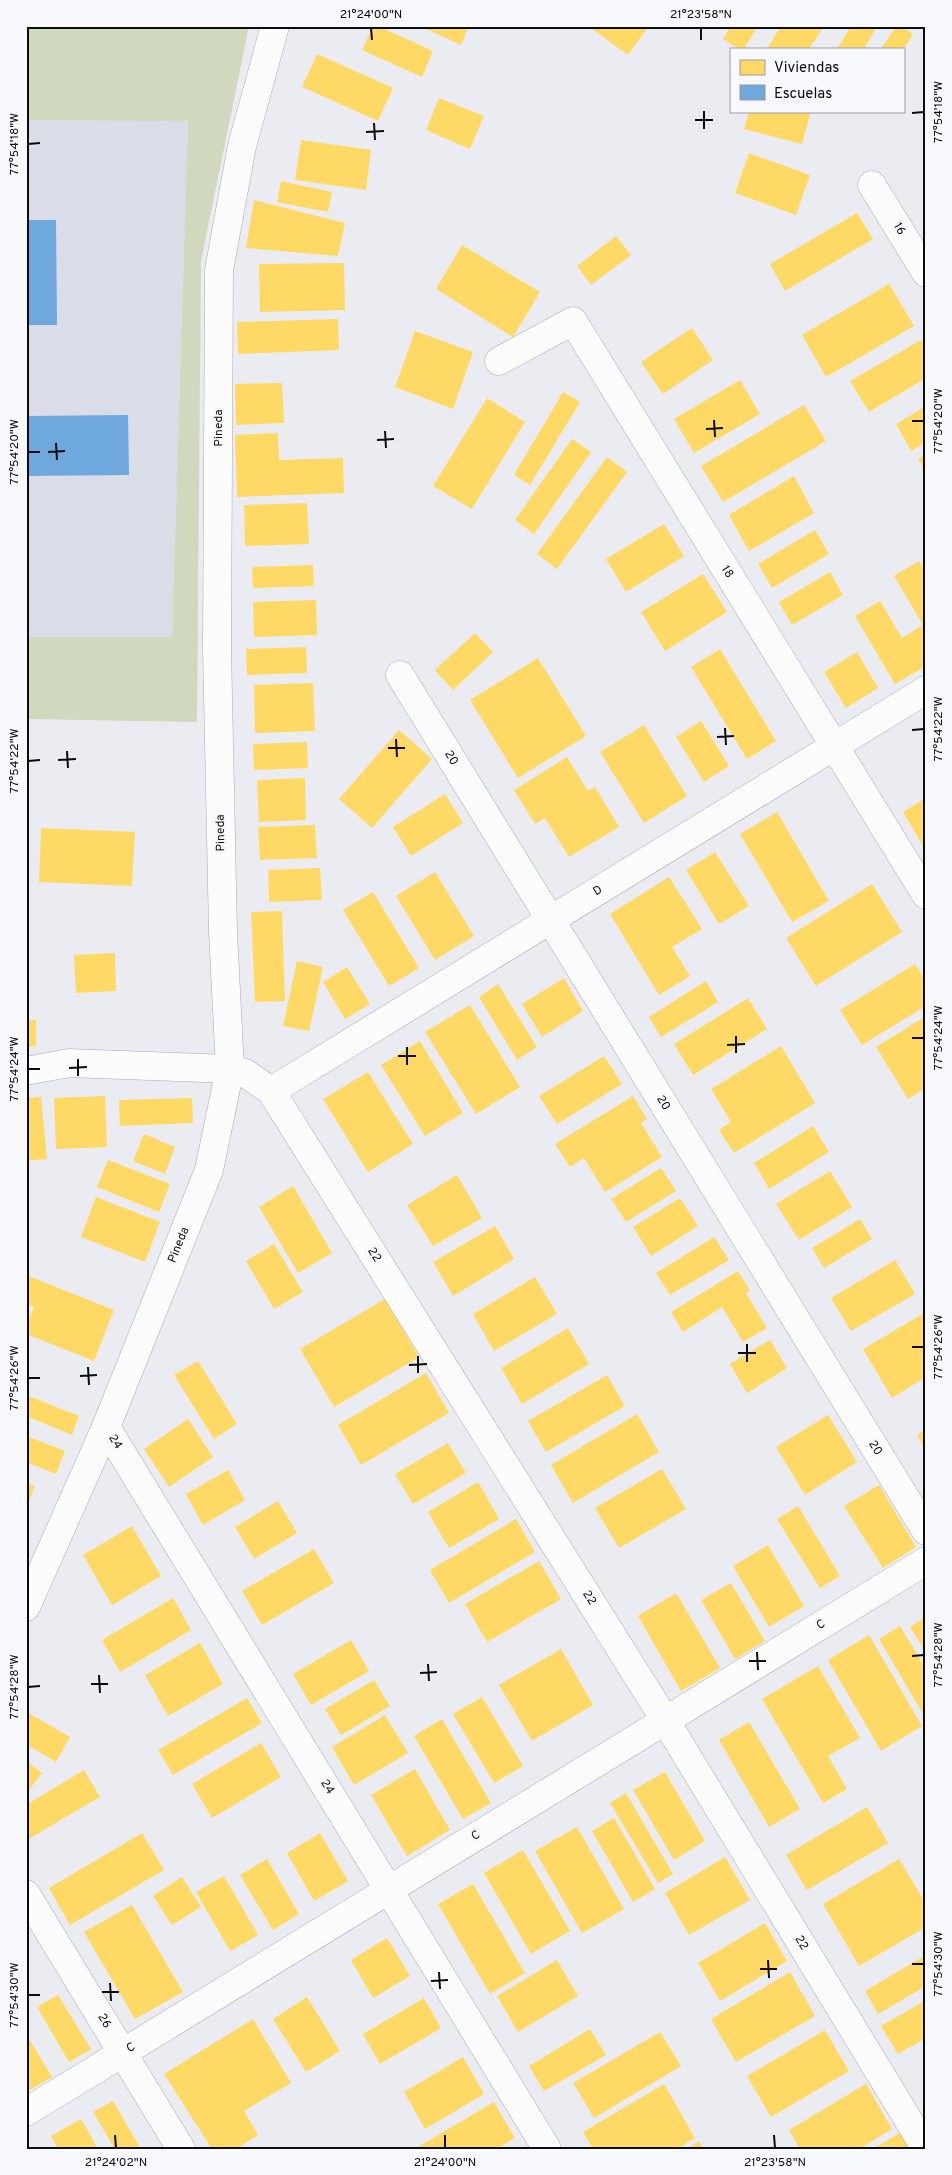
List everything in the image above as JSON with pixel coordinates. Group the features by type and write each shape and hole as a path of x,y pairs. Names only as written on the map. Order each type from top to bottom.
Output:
{"street":[{"name":"Pineda","path":"26,1607 106,1427 209,1170 230,1069 223,932 217,648 220,270 242,146 275,26"},
{"name":"16","path":"872,185 926,273"},
{"name":"18","path":"499,361 573,321 926,895"},
{"name":"20","path":"400,675 926,1531"},
{"name":"D","path":"271,1091 926,690"},
{"path":"26,1071 69,1063 230,1069"},
{"name":"22","path":"230,1069 245,1073 271,1091 665,1720 926,2149"},
{"name":"24","path":"106,1427 547,2149"},
{"name":"C","path":"26,2112 926,1561"},
{"name":"26","path":"26,1894 181,2149"}],"shaded area":[{"path":"26,120 188,120 172,637 26,637"}],"green space":[{"path":"26,26 249,26 201,261 197,722 26,719 26,637 172,637 188,121 26,120"}],"building: Viviendas":[{"path":"373,26 378,26 433,51 422,77 362,50"},
{"path":"420,26 469,26 461,45"},
{"path":"594,26 649,26 628,55 592,29"},
{"path":"731,26 758,26 745,48 737,48 723,39"},
{"path":"781,26 824,26 810,48 768,48"},
{"path":"851,26 877,26 865,48 838,48"},
{"path":"896,26 901,26 913,34 904,49 882,48"},
{"path":"317,54 393,88 378,121 302,87"},
{"path":"439,98 484,116 470,149 426,130"},
{"path":"749,112 811,112 802,144 744,129"},
{"path":"301,140 371,150 366,190 295,180"},
{"path":"749,153 810,175 796,215 735,193"},
{"path":"281,181 332,192 328,212 277,202"},
{"path":"254,200 345,223 338,256 246,248"},
{"path":"857,213 873,239 785,291 770,264"},
{"path":"616,236 631,255 591,285 577,266"},
{"path":"462,245 540,292 513,337 436,289"},
{"path":"344,263 345,310 260,312 259,264"},
{"path":"889,284 914,326 826,377 802,335"},
{"path":"338,319 339,350 238,354 237,322"},
{"path":"692,328 713,360 663,394 641,362"},
{"path":"415,331 473,352 453,409 395,387"},
{"path":"921,340 926,347 926,378 869,412 850,381"},
{"path":"740,380 760,414 694,453 674,419"},
{"path":"282,383 284,423 236,425 235,384"},
{"path":"563,392 580,402 530,485 514,475"},
{"path":"487,398 525,422 472,509 433,486"},
{"path":"804,405 826,441 723,502 701,466"},
{"path":"926,406 926,442 911,451 896,424"},
{"path":"278,433 279,460 343,458 344,493 237,497 235,435"},
{"path":"572,439 591,452 534,534 515,520"},
{"path":"926,454 926,471 918,459"},
{"path":"607,457 627,472 557,569 537,554"},
{"path":"794,476 814,513 749,551 729,515"},
{"path":"307,503 309,544 245,546 244,505"},
{"path":"664,524 684,556 626,592 606,559"},
{"path":"815,530 829,554 772,588 758,564"},
{"path":"919,561 926,573 926,666 895,684 855,616 880,601 902,638 923,625 894,576"},
{"path":"313,565 314,586 253,588 252,567"},
{"path":"830,572 843,595 792,625 779,602"},
{"path":"703,574 727,612 665,651 641,612"},
{"path":"316,600 317,635 254,637 253,602"},
{"path":"475,633 493,652 453,690 435,670"},
{"path":"306,647 307,673 247,675 246,649"},
{"path":"720,649 776,741 747,759 691,667"},
{"path":"857,652 878,688 846,708 824,672"},
{"path":"538,658 586,736 518,778 470,700"},
{"path":"313,683 315,731 255,733 254,685"},
{"path":"701,721 729,766 704,782 676,737"},
{"path":"644,725 687,796 644,823 600,752"},
{"path":"399,730 432,759 372,828 339,799"},
{"path":"307,742 308,768 254,770 253,744"},
{"path":"567,757 588,791 595,787 619,827 569,857 545,818 535,824 514,790"},
{"path":"305,778 306,820 259,822 257,780"},
{"path":"445,794 463,823 411,856 393,827"},
{"path":"926,798 926,844 923,846 903,812"},
{"path":"777,812 829,901 792,922 740,834"},
{"path":"315,825 317,858 260,860 258,827"},
{"path":"41,828 135,832 132,886 39,882"},
{"path":"715,852 749,906 719,924 686,870"},
{"path":"320,868 322,900 269,902 268,870"},
{"path":"435,872 474,936 435,960 396,896"},
{"path":"669,877 702,929 672,947 690,976 659,995 610,914"},
{"path":"872,884 902,932 816,986 786,938"},
{"path":"373,892 419,968 389,986 343,910"},
{"path":"282,911 285,1001 255,1002 251,912"},
{"path":"115,953 116,991 76,993 74,955"},
{"path":"297,961 323,967 309,1031 283,1026"},
{"path":"915,964 926,981 926,1006 862,1045 840,1010"},
{"path":"347,967 370,1004 345,1019 323,982"},
{"path":"564,978 583,1011 542,1037 522,1004"},
{"path":"706,981 718,1002 661,1037 649,1017"},
{"path":"498,984 537,1047 517,1060 479,997"},
{"path":"748,998 767,1029 693,1075 674,1044"},
{"path":"470,1005 520,1087 476,1114 425,1032"},
{"path":"926,1016 926,1088 908,1099 876,1047"},
{"path":"36,1020 36,1046 26,1047 26,1021"},
{"path":"420,1041 463,1113 425,1136 381,1065"},
{"path":"781,1046 815,1103 734,1153 719,1130 731,1122 711,1089"},
{"path":"604,1056 622,1084 557,1124 539,1096"},
{"path":"368,1072 413,1144 368,1172 323,1099"},
{"path":"105,1096 107,1147 56,1149 54,1098"},
{"path":"633,1096 647,1119 641,1123 662,1157 605,1192 584,1158 570,1167 555,1144"},
{"path":"41,1097 47,1159 26,1161 26,1098"},
{"path":"192,1098 193,1123 120,1126 119,1100"},
{"path":"813,1126 829,1152 769,1189 754,1163"},
{"path":"144,1134 175,1147 165,1174 133,1161"},
{"path":"108,1160 170,1184 159,1212 97,1187"},
{"path":"661,1168 676,1191 626,1222 611,1199"},
{"path":"830,1171 852,1207 799,1240 776,1204"},
{"path":"457,1175 482,1218 433,1246 407,1205"},
{"path":"293,1186 332,1253 298,1273 259,1207"},
{"path":"96,1197 160,1222 145,1262 81,1237"},
{"path":"680,1198 698,1226 651,1256 633,1227"},
{"path":"860,1219 872,1239 824,1268 812,1248"},
{"path":"495,1226 514,1259 453,1296 433,1262"},
{"path":"714,1237 729,1260 670,1295 656,1273"},
{"path":"274,1244 303,1292 274,1309 246,1261"},
{"path":"895,1260 915,1294 851,1331 831,1298"},
{"path":"738,1271 750,1290 746,1293 767,1328 743,1342 722,1307 683,1332 671,1312"},
{"path":"26,1275 114,1310 94,1361 26,1334 26,1326 34,1307 26,1304"},
{"path":"535,1277 557,1314 494,1351 473,1314"},
{"path":"385,1299 419,1357 334,1407 300,1349"},
{"path":"926,1312 926,1377 892,1398 863,1349"},
{"path":"568,1328 589,1364 522,1404 501,1368"},
{"path":"770,1340 787,1368 747,1393 730,1364"},
{"path":"198,1361 237,1424 214,1439 174,1375"},
{"path":"426,1373 449,1413 361,1465 338,1425"},
{"path":"607,1375 625,1406 546,1452 528,1421"},
{"path":"26,1395 79,1416 72,1435 26,1416"},
{"path":"637,1414 659,1452 573,1503 551,1465"},
{"path":"828,1415 857,1462 805,1495 776,1447"},
{"path":"188,1419 213,1457 169,1487 144,1449"},
{"path":"926,1430 926,1451 917,1435"},
{"path":"26,1436 65,1451 56,1474 26,1462"},
{"path":"448,1443 466,1473 413,1504 395,1474"},
{"path":"662,1469 686,1509 619,1548 595,1508"},
{"path":"228,1470 245,1500 203,1525 186,1494"},
{"path":"478,1482 499,1519 449,1548 428,1512"},
{"path":"26,1483 35,1486 26,1508"},
{"path":"879,1485 916,1547 883,1568 844,1506"},
{"path":"278,1501 297,1533 254,1559 235,1527"},
{"path":"798,1506 840,1576 820,1588 777,1519"},
{"path":"516,1519 535,1552 449,1603 430,1570"},
{"path":"132,1526 161,1576 112,1605 83,1555"},
{"path":"768,1545 804,1606 769,1627 733,1566"},
{"path":"314,1549 334,1583 262,1625 242,1591"},
{"path":"539,1561 561,1599 487,1642 465,1604"},
{"path":"731,1583 765,1641 735,1659 701,1600"},
{"path":"676,1593 720,1668 681,1691 638,1616"},
{"path":"173,1598 191,1630 120,1672 102,1640"},
{"path":"926,1617 926,1653 910,1627"},
{"path":"900,1626 926,1669 926,1719 879,1639"},
{"path":"869,1635 922,1726 881,1751 828,1660"},
{"path":"351,1640 369,1671 311,1705 293,1674"},
{"path":"200,1643 223,1684 168,1716 145,1675"},
{"path":"561,1649 593,1705 532,1741 499,1685"},
{"path":"818,1666 860,1738 828,1756 847,1789 823,1803 762,1699"},
{"path":"374,1680 390,1706 341,1735 325,1709"},
{"path":"482,1697 523,1766 494,1783 453,1714"},
{"path":"247,1698 262,1723 173,1775 158,1750"},
{"path":"30,1714 70,1737 56,1762 26,1744 26,1720"},
{"path":"385,1715 408,1753 354,1785 332,1747"},
{"path":"442,1719 491,1803 463,1819 414,1736"},
{"path":"749,1722 800,1809 769,1827 719,1740"},
{"path":"261,1743 281,1777 212,1818 192,1784"},
{"path":"26,1761 42,1773 26,1794"},
{"path":"415,1769 450,1830 407,1856 371,1795"},
{"path":"84,1770 100,1797 30,1838 26,1832 26,1805"},
{"path":"665,1772 705,1841 674,1860 633,1790"},
{"path":"626,1793 673,1874 658,1883 610,1803"},
{"path":"867,1807 888,1843 807,1890 786,1855"},
{"path":"614,1818 655,1889 633,1902 592,1831"},
{"path":"577,1827 624,1909 582,1933 535,1851"},
{"path":"142,1833 164,1870 70,1925 49,1888"},
{"path":"320,1833 348,1881 314,1901 287,1853"},
{"path":"523,1850 570,1931 531,1954 484,1873"},
{"path":"725,1857 750,1900 689,1935 665,1893"},
{"path":"267,1859 299,1914 273,1930 240,1875"},
{"path":"899,1859 926,1904 926,1927 859,1966 823,1904"},
{"path":"224,1876 258,1935 230,1951 196,1892"},
{"path":"182,1877 201,1907 172,1925 153,1896"},
{"path":"473,1884 525,1973 490,1994 438,1904"},
{"path":"132,1905 183,1992 135,2019 84,1932"},
{"path":"765,1923 787,1961 720,2001 698,1963"},
{"path":"387,1938 410,1976 373,1998 351,1960"},
{"path":"926,1955 926,1986 878,2014 865,1991"},
{"path":"557,1960 578,1996 518,2032 497,1996"},
{"path":"790,1972 815,2016 736,2062 711,2019"},
{"path":"58,1995 91,2049 69,2062 37,2007"},
{"path":"307,1997 340,2051 306,2072 273,2019"},
{"path":"424,1998 441,2028 380,2064 363,2034"},
{"path":"926,2000 926,2038 898,2054 881,2026"},
{"path":"253,2019 291,2083 244,2111 258,2135 236,2149 212,2149 164,2074"},
{"path":"590,2029 606,2055 544,2091 529,2066"},
{"path":"825,2030 849,2071 771,2117 747,2076"},
{"path":"660,2032 681,2066 594,2118 573,2083"},
{"path":"26,2034 52,2077 26,2092"},
{"path":"463,2057 484,2094 425,2129 404,2092"},
{"path":"664,2084 695,2138 677,2149 593,2149 583,2132"},
{"path":"866,2084 892,2129 859,2149 800,2149 789,2130"},
{"path":"113,2101 141,2149 115,2149 93,2112"},
{"path":"494,2102 515,2138 496,2149 419,2149 418,2147"},
{"path":"81,2119 98,2149 58,2149 51,2136"},
{"path":"901,2132 911,2149 873,2149"},
{"path":"699,2141 704,2149 687,2149"}],"building: Escuelas":[{"path":"26,220 56,220 57,325 26,325"},
{"path":"128,415 129,475 26,476 26,416"}]}
